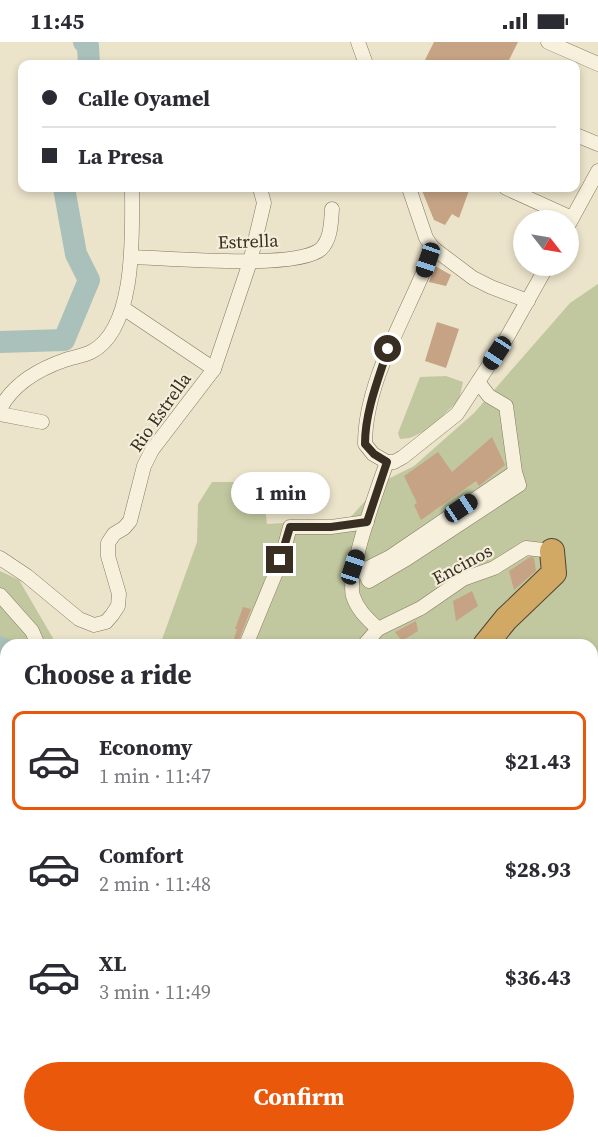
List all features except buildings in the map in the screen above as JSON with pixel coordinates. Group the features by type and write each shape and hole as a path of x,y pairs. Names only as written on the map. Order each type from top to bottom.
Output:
{"highway":[{"path":"490,639 506,619 554,573 552,551"}],"street":[{"path":"358,42 365,60"},
{"path":"548,42 598,64"},
{"path":"580,137 598,144"},
{"path":"576,210 598,171"},
{"path":"42,422 0,411 6,398 17,384 62,361 92,351 106,340 123,308 132,257 132,192"},
{"name":"Rio Estrella","path":"0,558 27,576 79,619 94,624 106,622 118,606 119,594 108,556 108,543 114,534 130,521 144,466 152,450 214,369 250,262 264,203 261,192"},
{"path":"410,192 426,238 433,248 473,278 491,288 528,301"},
{"path":"514,192 549,210"},
{"name":"Estrella","path":"132,257 250,262 308,256 321,248 329,236 332,209"},
{"path":"433,248 424,273 388,349 373,394 365,444 374,454 387,462 394,462 403,457 457,414 542,276"},
{"name":"Rio Estrella","path":"123,308 214,369"},
{"path":"478,382 489,396 506,406 515,472 519,485 369,581 364,570 390,557 515,472"},
{"path":"378,629 360,612 352,594 353,567 387,462"},
{"path":"248,639 280,560 290,527 331,527 367,522"},
{"name":"Encinos","path":"369,639 378,629 421,608 463,579 494,568 526,548 552,551"},
{"path":"0,595 32,631 35,639"}],"green space":[{"path":"598,284 598,639 162,639 197,542 198,504 212,482 233,482 265,507 267,524 349,519 382,482 414,466 474,413 570,303"},
{"path":"446,376 463,382 459,400 429,429 410,438 400,439 398,433 420,377"},
{"path":"0,571 19,580 53,639 0,639"}],"waterway":[{"path":"84,42 88,46 89,60"},
{"path":"0,342 64,340 89,280 76,254 65,192"}],"route":[{"path":"280,560 290,527 331,527 367,522 387,462 374,454 365,444 365,433 373,394 388,349"}]}
